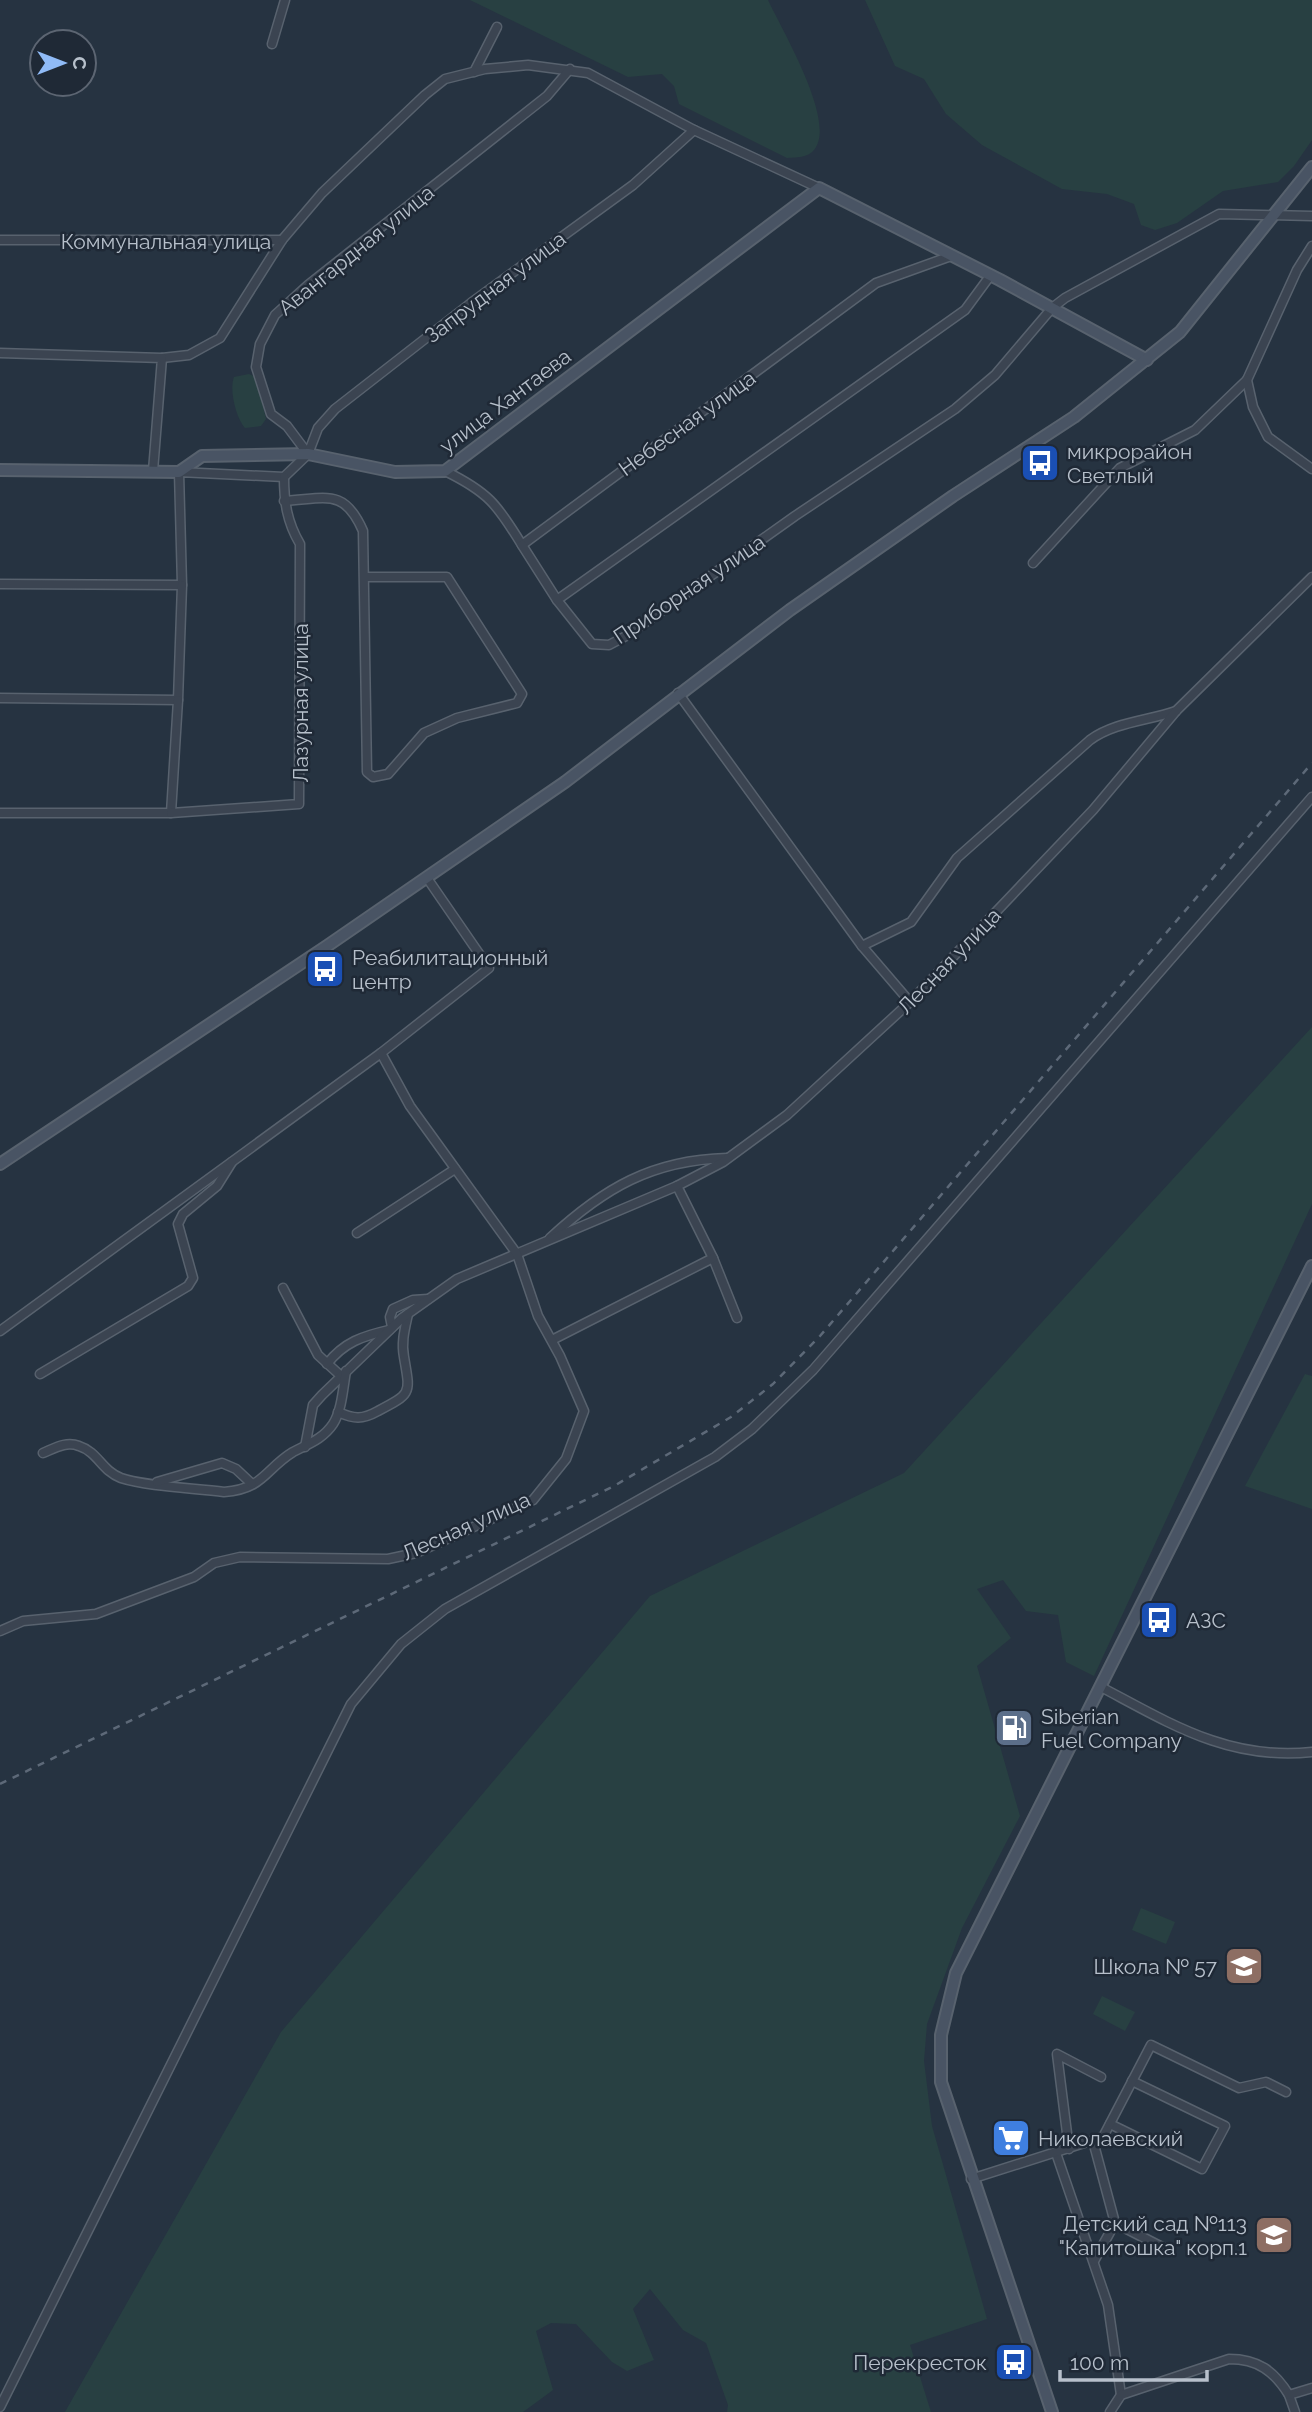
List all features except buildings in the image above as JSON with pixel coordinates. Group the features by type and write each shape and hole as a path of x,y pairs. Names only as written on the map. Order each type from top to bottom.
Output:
{"street":[{"path":"272,44 285,0"},
{"path":"474,72 497,27"},
{"path":"282,240 321,193 445,79 528,65 570,69 588,73 694,130 819,188 1147,360"},
{"name":"Авангардная улица","path":"308,454 287,426 271,414 256,367 260,344 275,315 308,285 547,96 570,69"},
{"name":"Запрудная улица","path":"308,454 318,428 335,409 471,303 633,185 694,130"},
{"path":"0,1164 427,878 565,782 678,694 942,503 1074,417 1181,332 1312,167"},
{"name":"улица Хантаева","path":"179,472 202,456 308,454 396,472 445,471 819,188"},
{"path":"1052,308 1219,214 1312,216"},
{"name":"Коммунальная улица","path":"0,240 282,240"},
{"name":"Коммунальная улица","path":"0,353 162,358 189,355 220,338 282,240"},
{"path":"1033,562 1120,468 1195,430 1247,380 1297,270 1312,246"},
{"name":"Небесная улица","path":"522,545 876,283 951,256"},
{"path":"445,471 477,487 500,508 557,600 965,310 990,276"},
{"name":"Приборная улица","path":"557,600 592,644 609,645 625,636 795,516 955,409 995,375 1052,308"},
{"path":"153,471 162,358"},
{"path":"1247,380 1253,407 1268,437 1312,469"},
{"path":"0,470 153,471 284,477 308,454"},
{"path":"171,813 182,585 179,472"},
{"name":"Лазурная улица","path":"0,813 171,813 299,804 300,544 290,526 284,501 284,477"},
{"path":"284,501 334,499 345,502 355,513 363,531 367,772 373,777 388,774 424,733 457,718 517,703 522,695 447,577 364,577"},
{"name":"Лесная улица","path":"305,1447 313,1405 390,1329 457,1279 677,1186 729,1158 787,1115 911,1002 1093,810 1177,710 1312,577"},
{"path":"0,584 182,585"},
{"path":"678,694 862,946 911,1002"},
{"path":"0,698 178,700"},
{"path":"862,946 911,922 957,858 1090,740 1107,728 1150,720 1177,710"},
{"path":"0,2407 301,1800 359,1694 401,1644 445,1609 643,1500 715,1457 752,1429 813,1370 1312,797"},
{"path":"0,1331 381,1053 489,968 427,878"},
{"path":"381,1053 404,1097 517,1254"},
{"path":"40,1374 188,1286 193,1278 179,1237 178,1224 183,1214 217,1186 235,1158"},
{"path":"545,1242 574,1216 642,1174 688,1159 729,1158"},
{"path":"357,1233 455,1169"},
{"path":"677,1186 713,1258 737,1318"},
{"name":"Лесная улица","path":"0,1631 23,1621 96,1614 194,1577 214,1563 240,1557 388,1559 416,1553 533,1500 566,1460 584,1412 552,1340 538,1316 517,1254"},
{"path":"552,1340 713,1258"},
{"path":"1052,2412 971,2179 941,2082 941,2035 956,1973 1312,1266"},
{"path":"43,1453 62,1444 79,1445 93,1453 104,1469 122,1478 225,1492 239,1491 263,1480 285,1458 325,1435 338,1412 343,1374 327,1364 312,1346 283,1288"},
{"path":"327,1364 349,1342 390,1329 393,1309 413,1300 428,1299"},
{"path":"338,1412 354,1419 365,1418 399,1400 408,1387 410,1374 404,1358 403,1339 408,1314"},
{"path":"155,1482 222,1463 236,1469 252,1484"},
{"path":"1101,1687 1192,1734 1231,1747 1260,1754 1312,1752"},
{"path":"971,2179 1103,2137 1150,2045 1239,2088 1266,2082 1286,2092"},
{"path":"1069,2149 1057,2054 1101,2077"},
{"path":"1110,2124 1202,2169 1225,2126 1132,2081"},
{"path":"1093,2141 1115,2223 1094,2261"},
{"path":"1056,2153 1108,2305 1121,2395"},
{"path":"1115,2223 1164,2248"},
{"path":"1110,2412 1121,2395 1229,2359 1246,2359 1270,2370 1289,2395 1295,2412"},
{"path":"1289,2395 1312,2388"}],"green space":[{"path":"470,0 768,0 812,95 820,133 816,147 807,155 787,158 679,104 674,86 662,74 628,77"},
{"path":"865,0 1312,0 1312,140 1294,166 1278,182 1223,191 1177,223 1155,230 1141,225 1134,204 1107,194 1062,189 982,145 946,114 924,79 895,66"},
{"path":"249,374 256,377 266,419 261,426 245,428 234,404 232,389 234,377"},
{"path":"1312,1027 1312,1204 1094,1676 1066,1662 1058,1615 1026,1611 1003,1580 977,1589 1011,1638 977,1666 1020,1816 962,1928 927,2024 924,2061 932,2126 987,2319 910,2345 931,2412 727,2412 728,2405 706,2343 683,2330 650,2289 633,2309 654,2360 627,2371 612,2362 576,2324 551,2323 536,2331 553,2390 523,2412 65,2412 281,2032 650,1596 904,1473"},
{"path":"1305,1374 1312,1376 1312,1509 1245,1486"},
{"path":"1141,1908 1175,1922 1166,1944 1132,1930"},
{"path":"1102,1996 1135,2012 1125,2031 1093,2014"}],"railway":[{"path":"0,1784 614,1486 731,1417 773,1384 820,1336 1312,763"}],"place":[{"name":"микрорайон Светлый","path":"1040,463"},
{"name":"Реабилитационный центр","path":"325,969"},
{"name":"АЗС","path":"1159,1620"},
{"name":"Siberian Fuel Company","path":"1014,1728"},
{"name":"Школа № 57","path":"1244,1966"},
{"name":"Николаевский","path":"1011,2138"},
{"name":"Детский сад №113 \"Капитошка\" корп.1","path":"1274,2235"},
{"name":"Перекресток","path":"1014,2362"}]}
